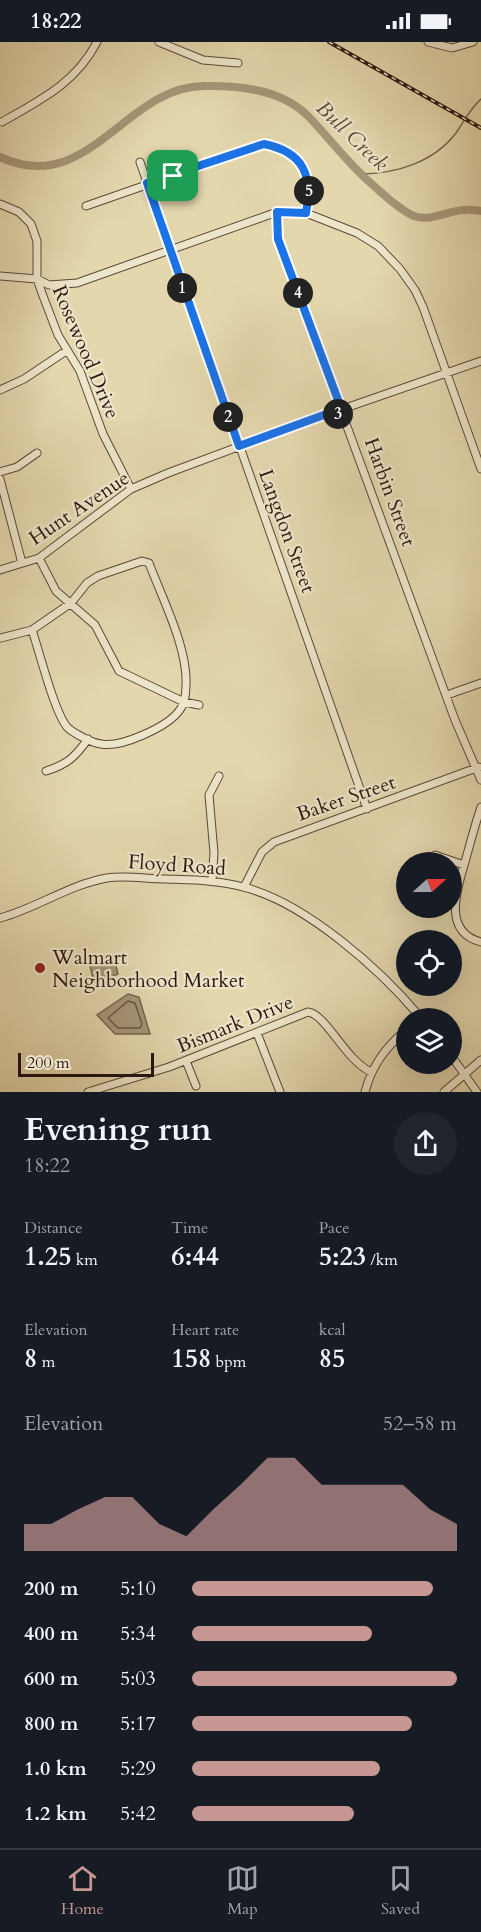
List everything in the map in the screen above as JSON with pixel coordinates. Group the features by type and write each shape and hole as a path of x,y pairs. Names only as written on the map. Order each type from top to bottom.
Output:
{"street":[{"path":"2,122 61,87 78,72 97,42"},
{"path":"159,42 203,60 238,63"},
{"path":"428,42 452,48 472,42"},
{"path":"86,206 264,144 277,146 289,153 307,174 310,183 306,213"},
{"name":"Langdon Street","path":"140,162 168,249 367,809"},
{"name":"Rosewood Drive","path":"0,204 19,212 31,224 37,241 37,279 66,351 80,371 103,434 131,489"},
{"path":"0,276 37,279 49,285 77,283 168,249 196,243 277,212 306,213 357,233 378,246 400,269 415,290 481,469"},
{"name":"Harbin Street","path":"277,212 278,239 447,695 479,767 481,780"},
{"path":"0,390 24,379 66,351"},
{"path":"343,413 447,372 481,362"},
{"name":"Hunt Avenue","path":"0,570 39,558 131,489 332,412 343,413"},
{"path":"0,472 17,467 37,453"},
{"path":"0,479 22,563"},
{"path":"39,558 51,584 95,625 119,671 184,702 199,705"},
{"path":"1,638 32,630 70,603 87,583 98,576 142,561 149,563 185,664 184,702 169,721 136,737 115,744 100,744 88,739 68,728 60,714 32,630"},
{"path":"447,695 481,683"},
{"path":"46,771 66,764 76,757 88,739"},
{"name":"Baker Street","path":"244,887 262,852 274,842 479,767"},
{"path":"212,881 213,852 209,795 219,776"},
{"path":"481,807 454,896 454,909 465,932 470,939 481,942"},
{"name":"Floyd Road","path":"0,918 22,911 78,885 109,877 212,881 244,887 288,904 333,935 400,993 412,1008"},
{"name":"Bismark Drive","path":"88,1092 186,1061 308,1012 315,1013 348,1056 371,1072"},
{"path":"257,1033 280,1092"},
{"path":"365,1092 371,1072 386,1048 396,1039"},
{"path":"444,1092 481,1060"},
{"path":"186,1061 196,1086"},
{"path":"462,1071 477,1092"}],"water":[{"path":"113,955 118,974 94,983 89,961"},
{"path":"128,994 139,997 150,1034 115,1034 97,1015"}],"waterway":[{"name":"Bull Creek","path":"0,157 31,166 58,163 82,153 151,103 175,91 203,86 231,86 273,95 298,108 365,178 393,202 414,216 426,218 457,211 481,211"},
{"path":"360,174 400,169 437,152 456,133 481,99"}],"railway":[{"path":"329,42 481,128"}],"place":[{"name":"Walmart Neighborhood Market","path":"40,968"}],"route":[{"path":"264,144 277,146 289,153 300,164 310,183 306,213 277,212 278,239 344,416 332,412 239,446 168,249 147,183 173,176 193,167 264,144"}]}
